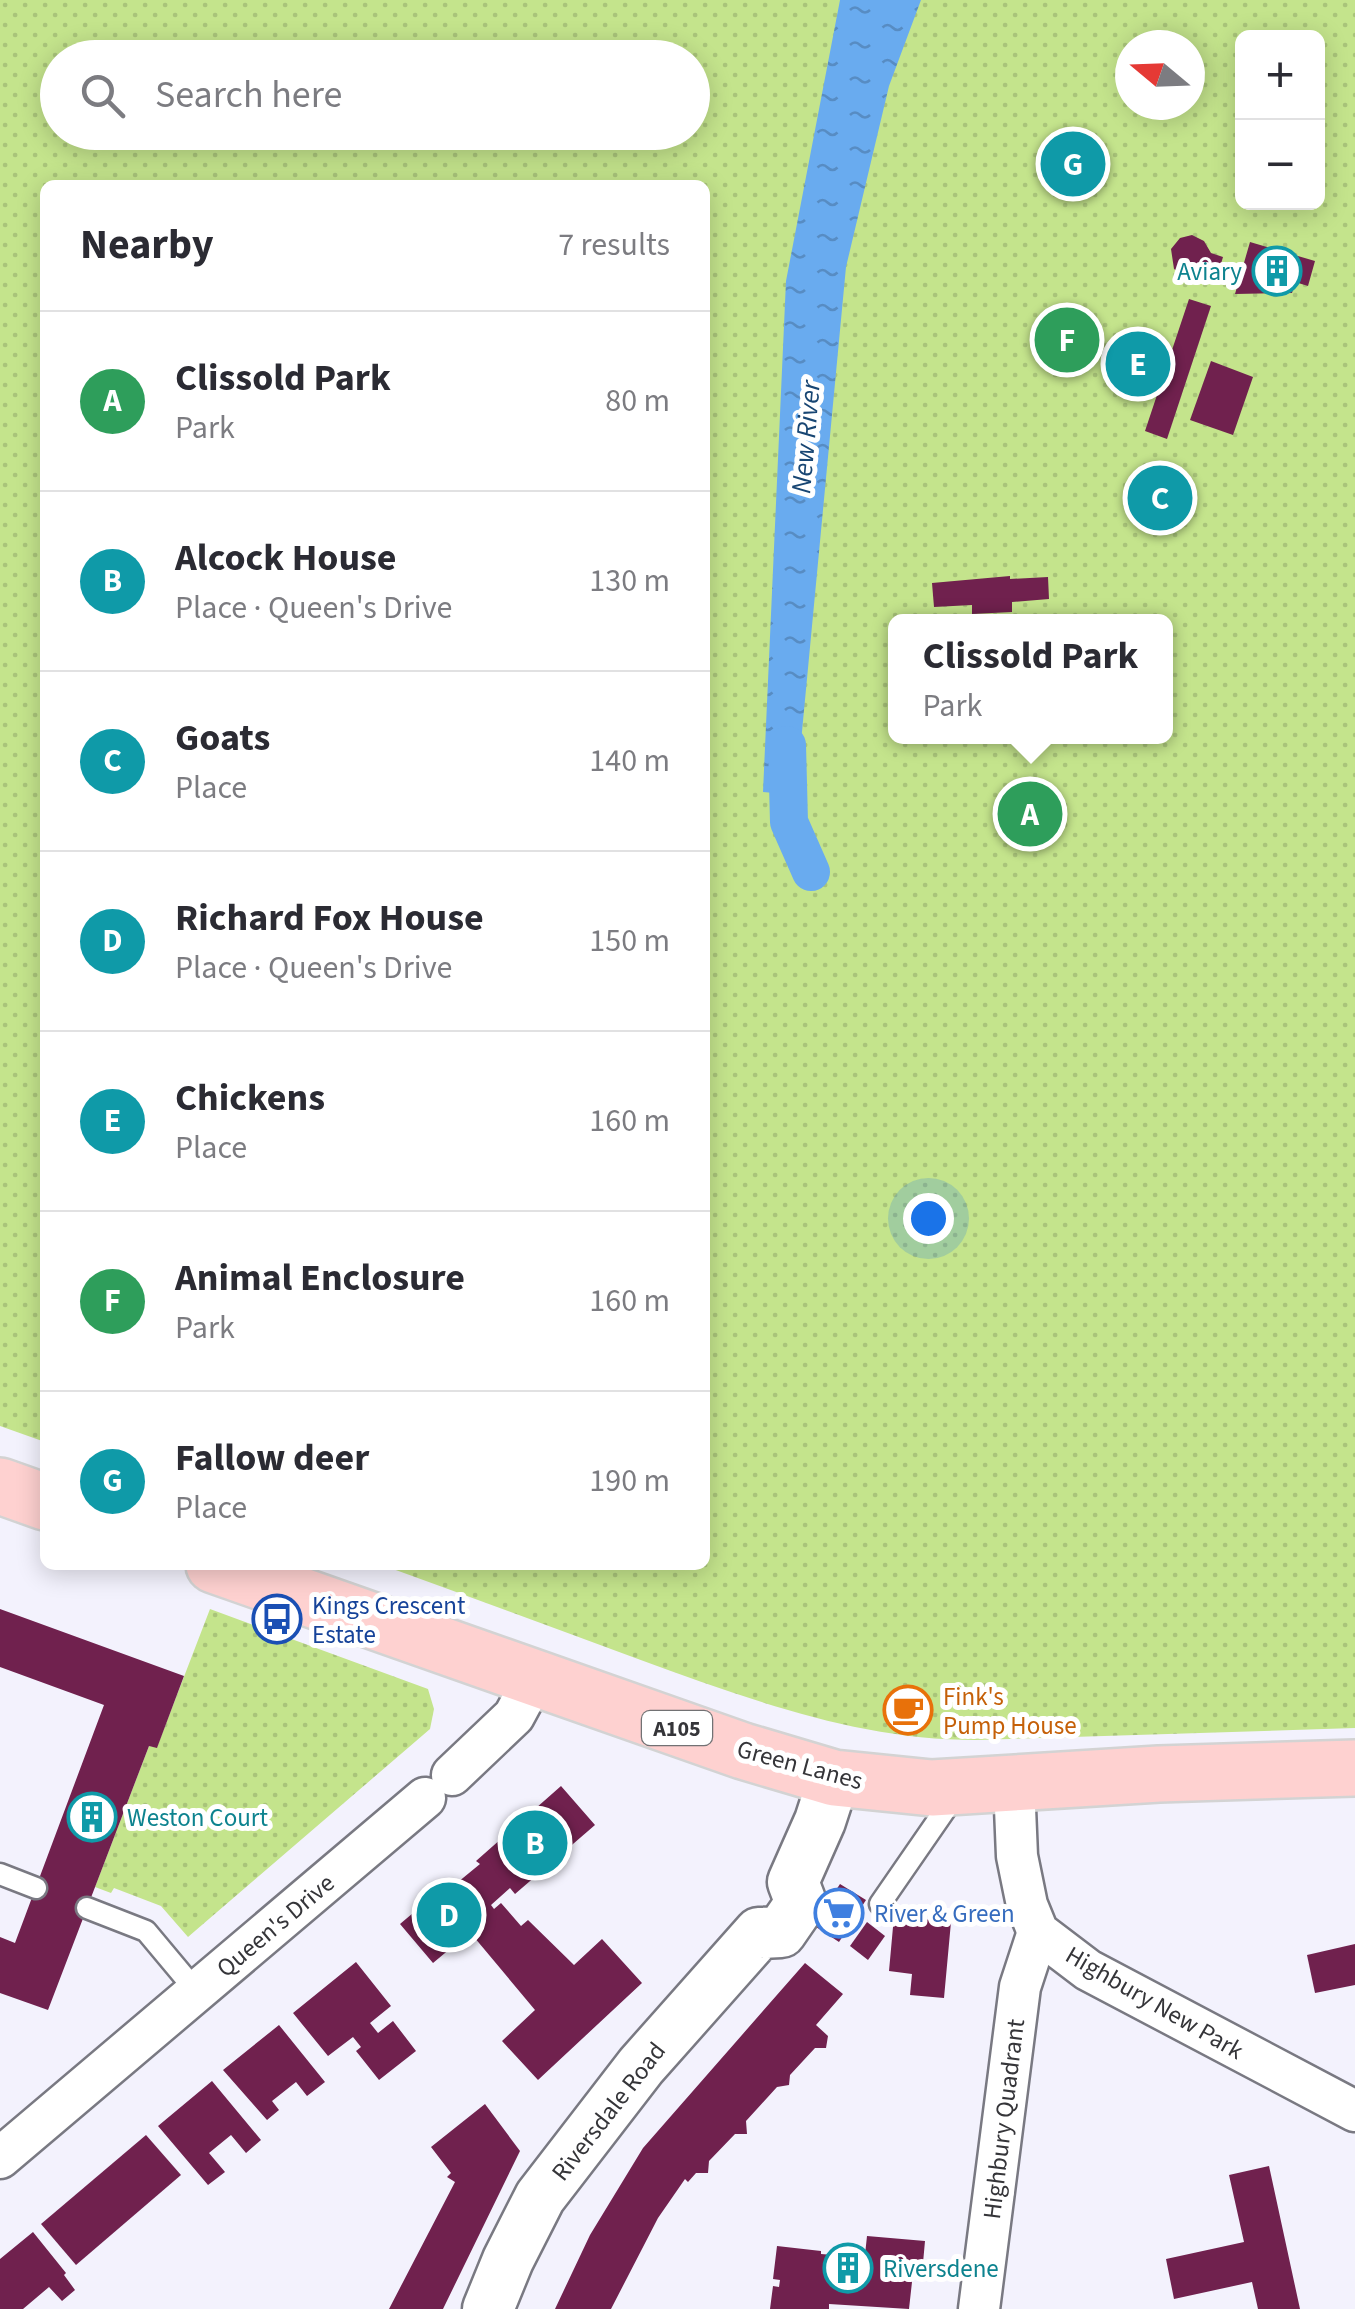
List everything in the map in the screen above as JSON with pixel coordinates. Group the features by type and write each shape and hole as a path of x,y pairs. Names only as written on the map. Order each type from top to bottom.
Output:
{"main road":[{"path":"0,1486 40,1500"},
{"name":"Green Lanes","path":"228,1570 757,1756 834,1778 894,1786 960,1788 1355,1768"}],"street":[{"name":"Queen's Drive","path":"0,2158 438,1786 514,1716 534,1678"},
{"name":"Riversdale Road","path":"488,2309 540,2197 640,2066 758,1934 781,1932 801,1903 793,1882 834,1778"},
{"name":"Highbury New Park","path":"1014,1784 1016,1856 1027,1905 1038,1932 1088,1970 1355,2111"},
{"name":"Highbury Quadrant","path":"979,2309 1020,1986 1038,1932"}],"lane":[{"path":"880,1904 960,1788"},
{"path":"0,1874 36,1888"},
{"path":"88,1908 146,1931 196,1992"}],"green space":[{"path":"0,0 1355,0 1355,1728 976,1740 888,1733 804,1715 720,1689 396,1570 710,1570 710,180 40,180 40,1440 0,1426"},
{"path":"210,1609 428,1689 434,1709 430,1729 188,1937 161,1906 114,1888 111,1893 95,1887 149,1746 157,1747"}],"water":[{"path":"840,0 921,0 889,86 846,267 796,795 763,792 786,281"}],"building":[{"path":"1192,235 1204,241 1211,253 1223,257 1218,274 1185,276 1174,269 1171,249 1180,238"},
{"name":"Aviary","path":"1250,242 1315,261 1308,286 1295,282 1292,293 1235,294"},
{"path":"1189,299 1211,306 1167,439 1145,431"},
{"path":"1211,361 1253,377 1233,435 1190,420"},
{"path":"1048,577 1049,599 1012,602 1012,612 972,614 972,605 934,607 932,583"},
{"name":"Weston Court","path":"0,1609 184,1676 157,1748 149,1746 48,2010 0,1993 0,1937 15,1943 104,1705 0,1667"},
{"name":"Fink's Pump House","path":"918,1694 922,1723 897,1726 894,1697"},
{"path":"561,1786 595,1825 515,1894 510,1888 491,1905 494,1909 501,1903 521,1926 528,1920 574,1965 602,1939 642,1983 538,2080 502,2041 535,2010 469,1931 474,1926 470,1921 451,1937 457,1943 433,1963 400,1924 480,1864 476,1861"},
{"name":"River & Green","path":"840,1884 866,1900 839,1942 813,1925"},
{"path":"894,1916 951,1922 944,1998 910,1995 912,1974 889,1971"},
{"path":"867,1922 885,1936 868,1960 850,1946"},
{"path":"1355,1944 1355,1985 1315,1993 1307,1955"},
{"path":"356,1962 391,2006 370,2023 378,2033 393,2021 416,2051 379,2080 356,2051 361,2047 353,2037 328,2056 293,2013"},
{"path":"805,1963 843,1994 816,2025 828,2036 826,2048 815,2048 790,2075 789,2085 777,2087 746,2121 747,2134 735,2134 709,2161 708,2173 696,2173 688,2182 685,2179 658,2218 611,2309 555,2309 590,2235 643,2148"},
{"path":"279,2025 325,2082 307,2096 296,2082 272,2101 279,2110 267,2120 223,2070"},
{"path":"212,2081 261,2140 246,2153 231,2135 209,2153 225,2172 208,2185 158,2126"},
{"path":"485,2104 520,2151 443,2309 389,2309 455,2182 447,2177 451,2173 431,2147"},
{"path":"146,2135 181,2175 76,2265 41,2224"},
{"path":"1269,2166 1300,2309 1258,2309 1252,2282 1174,2299 1166,2259 1244,2242 1229,2175"},
{"path":"33,2232 75,2290 62,2301 49,2287 23,2309 0,2309 0,2259"},
{"name":"Riversdene","path":"867,2236 925,2241 922,2274 913,2273 909,2309 829,2304 829,2309 770,2309 773,2286 779,2287 780,2280 773,2279 777,2246 846,2256 846,2262 864,2264"}],"waterway":[{"name":"New River","path":"787,745 789,822 811,872"}],"place":[{"name":"Fallow deer","path":"1073,164"},
{"name":"Aviary","path":"1277,271"},
{"name":"Animal Enclosure","path":"1067,340"},
{"name":"Chickens","path":"1138,364"},
{"name":"Goats","path":"1160,498"},
{"name":"Clissold Park","path":"1030,814"},
{"name":"Kings Crescent Estate","path":"277,1619"},
{"name":"Fink's Pump House","path":"908,1710"},
{"name":"Weston Court","path":"92,1817"},
{"name":"Alcock House","path":"535,1843"},
{"name":"River & Green","path":"839,1913"},
{"name":"Richard Fox House","path":"449,1915"},
{"name":"Riversdene","path":"848,2268"}]}
